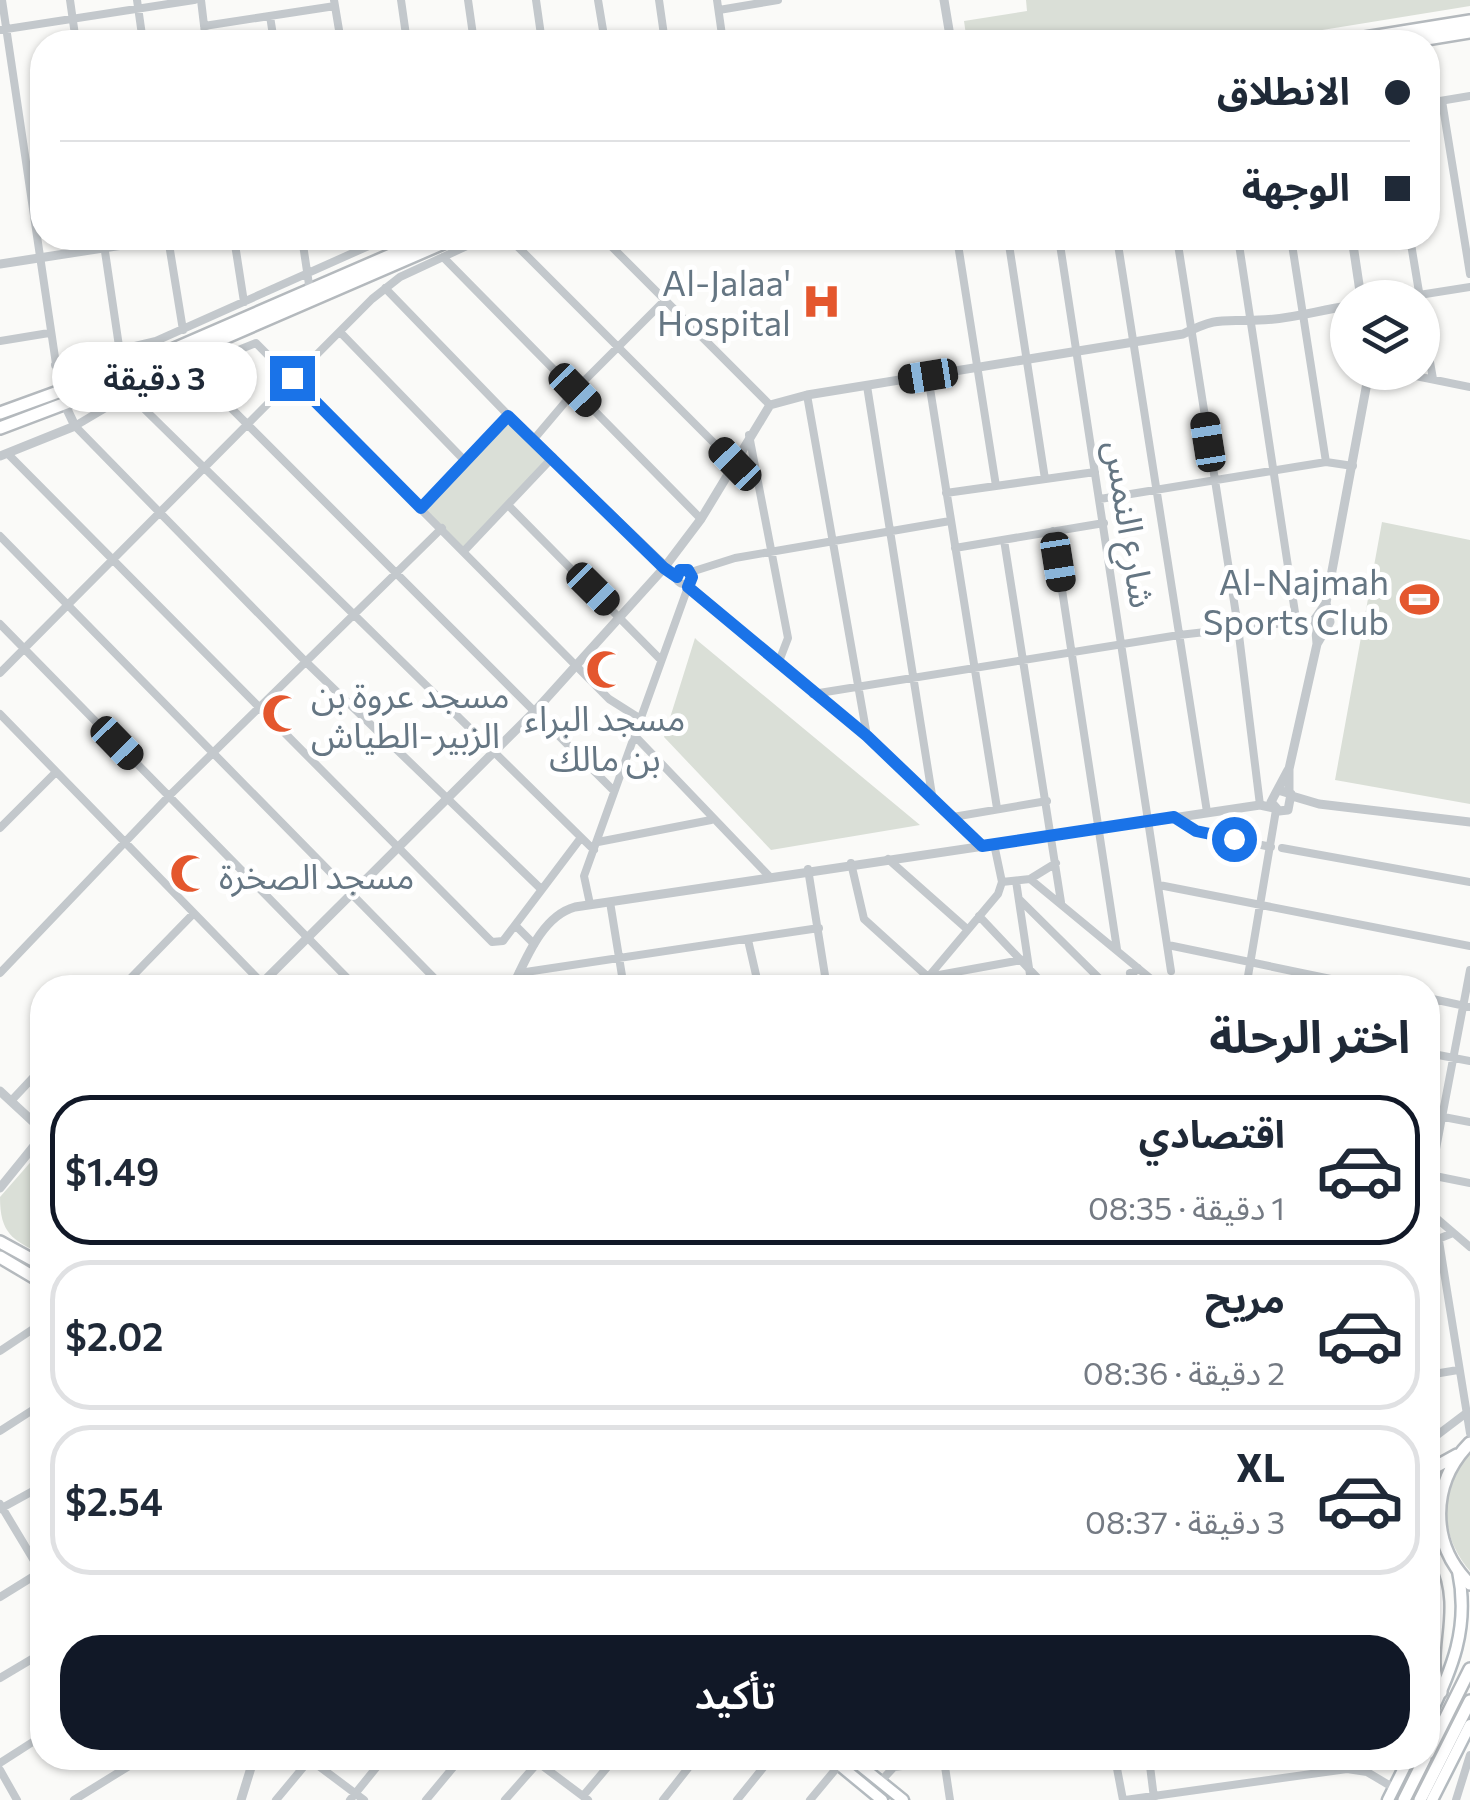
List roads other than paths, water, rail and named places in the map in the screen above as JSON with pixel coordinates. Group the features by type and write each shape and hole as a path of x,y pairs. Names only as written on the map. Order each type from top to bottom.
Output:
{"main road":[{"path":"1414,30 1470,21"},
{"path":"1440,37 1470,32"},
{"path":"0,428 403,250"},
{"path":"0,413 62,398 425,250"},
{"path":"1,1245 30,1259"},
{"path":"1,1245 30,1271"},
{"path":"1440,1464 1465,1448"},
{"path":"1440,1501 1448,1472 1465,1448"},
{"path":"1440,1511 1446,1550"},
{"path":"1440,1544 1470,1584"},
{"path":"1441,1692 1465,1640 1458,1570"},
{"path":"1440,1728 1470,1669"},
{"path":"1440,1688 1441,1692"},
{"path":"1440,1761 1470,1702"},
{"path":"1432,1800 1470,1725"},
{"path":"847,1770 882,1800"},
{"path":"866,1770 903,1800"},
{"path":"1388,1800 1403,1770"},
{"path":"1404,1800 1419,1770"},
{"path":"1420,1800 1435,1770"}],"street":[{"path":"2,0 30,205"},
{"path":"70,0 74,30"},
{"path":"3,29 138,4 198,0 204,30"},
{"path":"401,0 406,30"},
{"path":"468,0 472,30"},
{"path":"536,0 540,30"},
{"path":"598,0 602,30"},
{"path":"658,0 664,30"},
{"path":"721,30 718,5 778,0"},
{"path":"944,0 949,30"},
{"path":"204,26 335,3 339,30"},
{"path":"138,4 141,30"},
{"path":"270,16 272,30"},
{"path":"1470,96 1442,101 1470,274"},
{"path":"37,250 55,365 62,398 74,426 306,662 540,888"},
{"path":"0,264 68,250"},
{"path":"104,250 120,353"},
{"path":"170,250 183,330"},
{"path":"236,250 244,302"},
{"path":"304,250 310,291"},
{"path":"55,365 120,353 183,330 355,250"},
{"path":"374,250 376,262"},
{"path":"0,674 246,423 386,288 457,250"},
{"path":"521,250 735,464"},
{"path":"615,250 770,405"},
{"path":"959,250 996,486"},
{"path":"1010,250 1045,479"},
{"name":"شارع النمس","path":"1061,250 1171,971"},
{"path":"1119,250 1207,812"},
{"path":"1179,250 1238,626 1278,802"},
{"path":"1240,250 1300,619 1326,632"},
{"path":"1293,250 1326,462"},
{"path":"1354,250 1358,280"},
{"path":"1412,250 1417,280"},
{"path":"443,256 701,519"},
{"path":"1440,292 1470,287"},
{"path":"386,288 508,416 664,568 867,736 982,846"},
{"path":"534,439 575,390 665,300"},
{"path":"272,975 396,845 534,711 664,568 701,519 770,405 806,394 1134,341 1191,330 1200,323 1227,318 1251,320 1330,309"},
{"path":"340,332 464,460"},
{"path":"0,341 49,333"},
{"path":"580,840 540,888 516,926 503,941 492,942 4,455 74,426 130,394 252,342 609,699 639,718"},
{"path":"190,368 612,790"},
{"path":"928,376 997,808"},
{"path":"1440,380 1470,386"},
{"path":"867,386 932,796"},
{"path":"1316,644 1326,632 1330,618 1326,603 1366,390"},
{"path":"130,394 580,840 596,846 712,820"},
{"path":"806,394 867,736"},
{"path":"421,508 508,416"},
{"path":"749,436 788,638 778,664"},
{"path":"464,551 553,457"},
{"path":"1100,499 1326,462 1353,466"},
{"path":"946,493 1095,472"},
{"path":"509,506 660,658"},
{"path":"677,577 682,569 691,572 715,563 950,521"},
{"path":"955,548 1104,523"},
{"path":"0,973 128,844 170,795 442,528"},
{"path":"1053,531 1117,949"},
{"path":"0,536 432,975"},
{"path":"1004,540 1060,902"},
{"path":"590,904 584,876 691,572"},
{"path":"1248,975 1276,832 1278,802 1316,644 1316,616 1326,603"},
{"path":"813,694 1238,626 1316,616 1330,618"},
{"path":"0,624 345,975"},
{"path":"0,714 252,975"},
{"path":"633,734 769,876"},
{"path":"0,828 55,773"},
{"path":"953,817 1047,801"},
{"path":"519,973 534,944 558,914 590,904 808,869 1278,802 1470,822"},
{"path":"1174,817 1196,831 1271,847"},
{"path":"930,975 998,894 1002,882 994,844"},
{"path":"1282,848 1470,882"},
{"path":"888,859 967,929"},
{"path":"851,863 864,919 926,975"},
{"path":"1002,882 1030,878 1056,863"},
{"path":"808,869 828,975"},
{"path":"1030,878 1117,949 1142,975"},
{"path":"1016,880 1024,959 1030,975"},
{"path":"1159,885 1470,946"},
{"path":"1019,899 1096,975"},
{"path":"610,902 622,975"},
{"path":"134,975 194,913"},
{"path":"978,916 1024,959"},
{"path":"516,926 534,944"},
{"path":"519,973 819,928"},
{"path":"748,940 756,975"},
{"path":"1168,945 1310,975"},
{"path":"939,975 1024,959"},
{"path":"1029,970 1034,975"},
{"path":"1130,975 1134,970"},
{"path":"1134,970 1135,975"},
{"path":"1440,1130 1467,1006 1470,970"},
{"path":"1440,1001 1467,1006"},
{"path":"1440,1055 1470,1061"},
{"path":"11,1100 30,1080"},
{"path":"0,1091 30,1120"},
{"path":"1440,1116 1470,1121"},
{"path":"0,1188 30,1149"},
{"path":"1440,1177 1470,1183"},
{"path":"1440,1222 1470,1247"},
{"path":"1440,1240 1453,1233"},
{"path":"1440,1248 1470,1433"},
{"path":"0,1351 30,1332"},
{"path":"1440,1373 1458,1370"},
{"path":"0,1431 30,1412"},
{"path":"1440,1433 1465,1414"},
{"path":"30,1492 1,1507 30,1553"},
{"path":"0,1597 30,1579"},
{"path":"0,1678 30,1660"},
{"path":"17,1800 0,1767 30,1745"},
{"path":"1468,1800 1457,1796 1470,1755"},
{"path":"74,1800 123,1770"},
{"path":"241,1800 250,1770"},
{"path":"276,1800 300,1770"},
{"path":"323,1770 352,1797 364,1800"},
{"path":"352,1797 374,1770"},
{"path":"426,1800 451,1770"},
{"path":"506,1800 529,1770"},
{"path":"550,1770 584,1799 606,1770"},
{"path":"662,1800 686,1770"},
{"path":"736,1800 761,1770"},
{"path":"810,1800 830,1770"},
{"path":"880,1782 891,1770"},
{"path":"946,1770 950,1800"},
{"path":"1118,1770 1124,1800 1357,1770 1394,1788"},
{"path":"1150,1770 1154,1798"}],"place":[{"name":"Al-Jalaa' Hospital","path":"821,301"},
{"name":"Al-Najmah Sports Club","path":"1419,600"},
{"name":"مسجد البراء بن مالك","path":"605,669"},
{"name":"مسجد عروة بن الزبير-الطياش","path":"281,713"},
{"name":"مسجد الصخرة","path":"189,874"}]}
